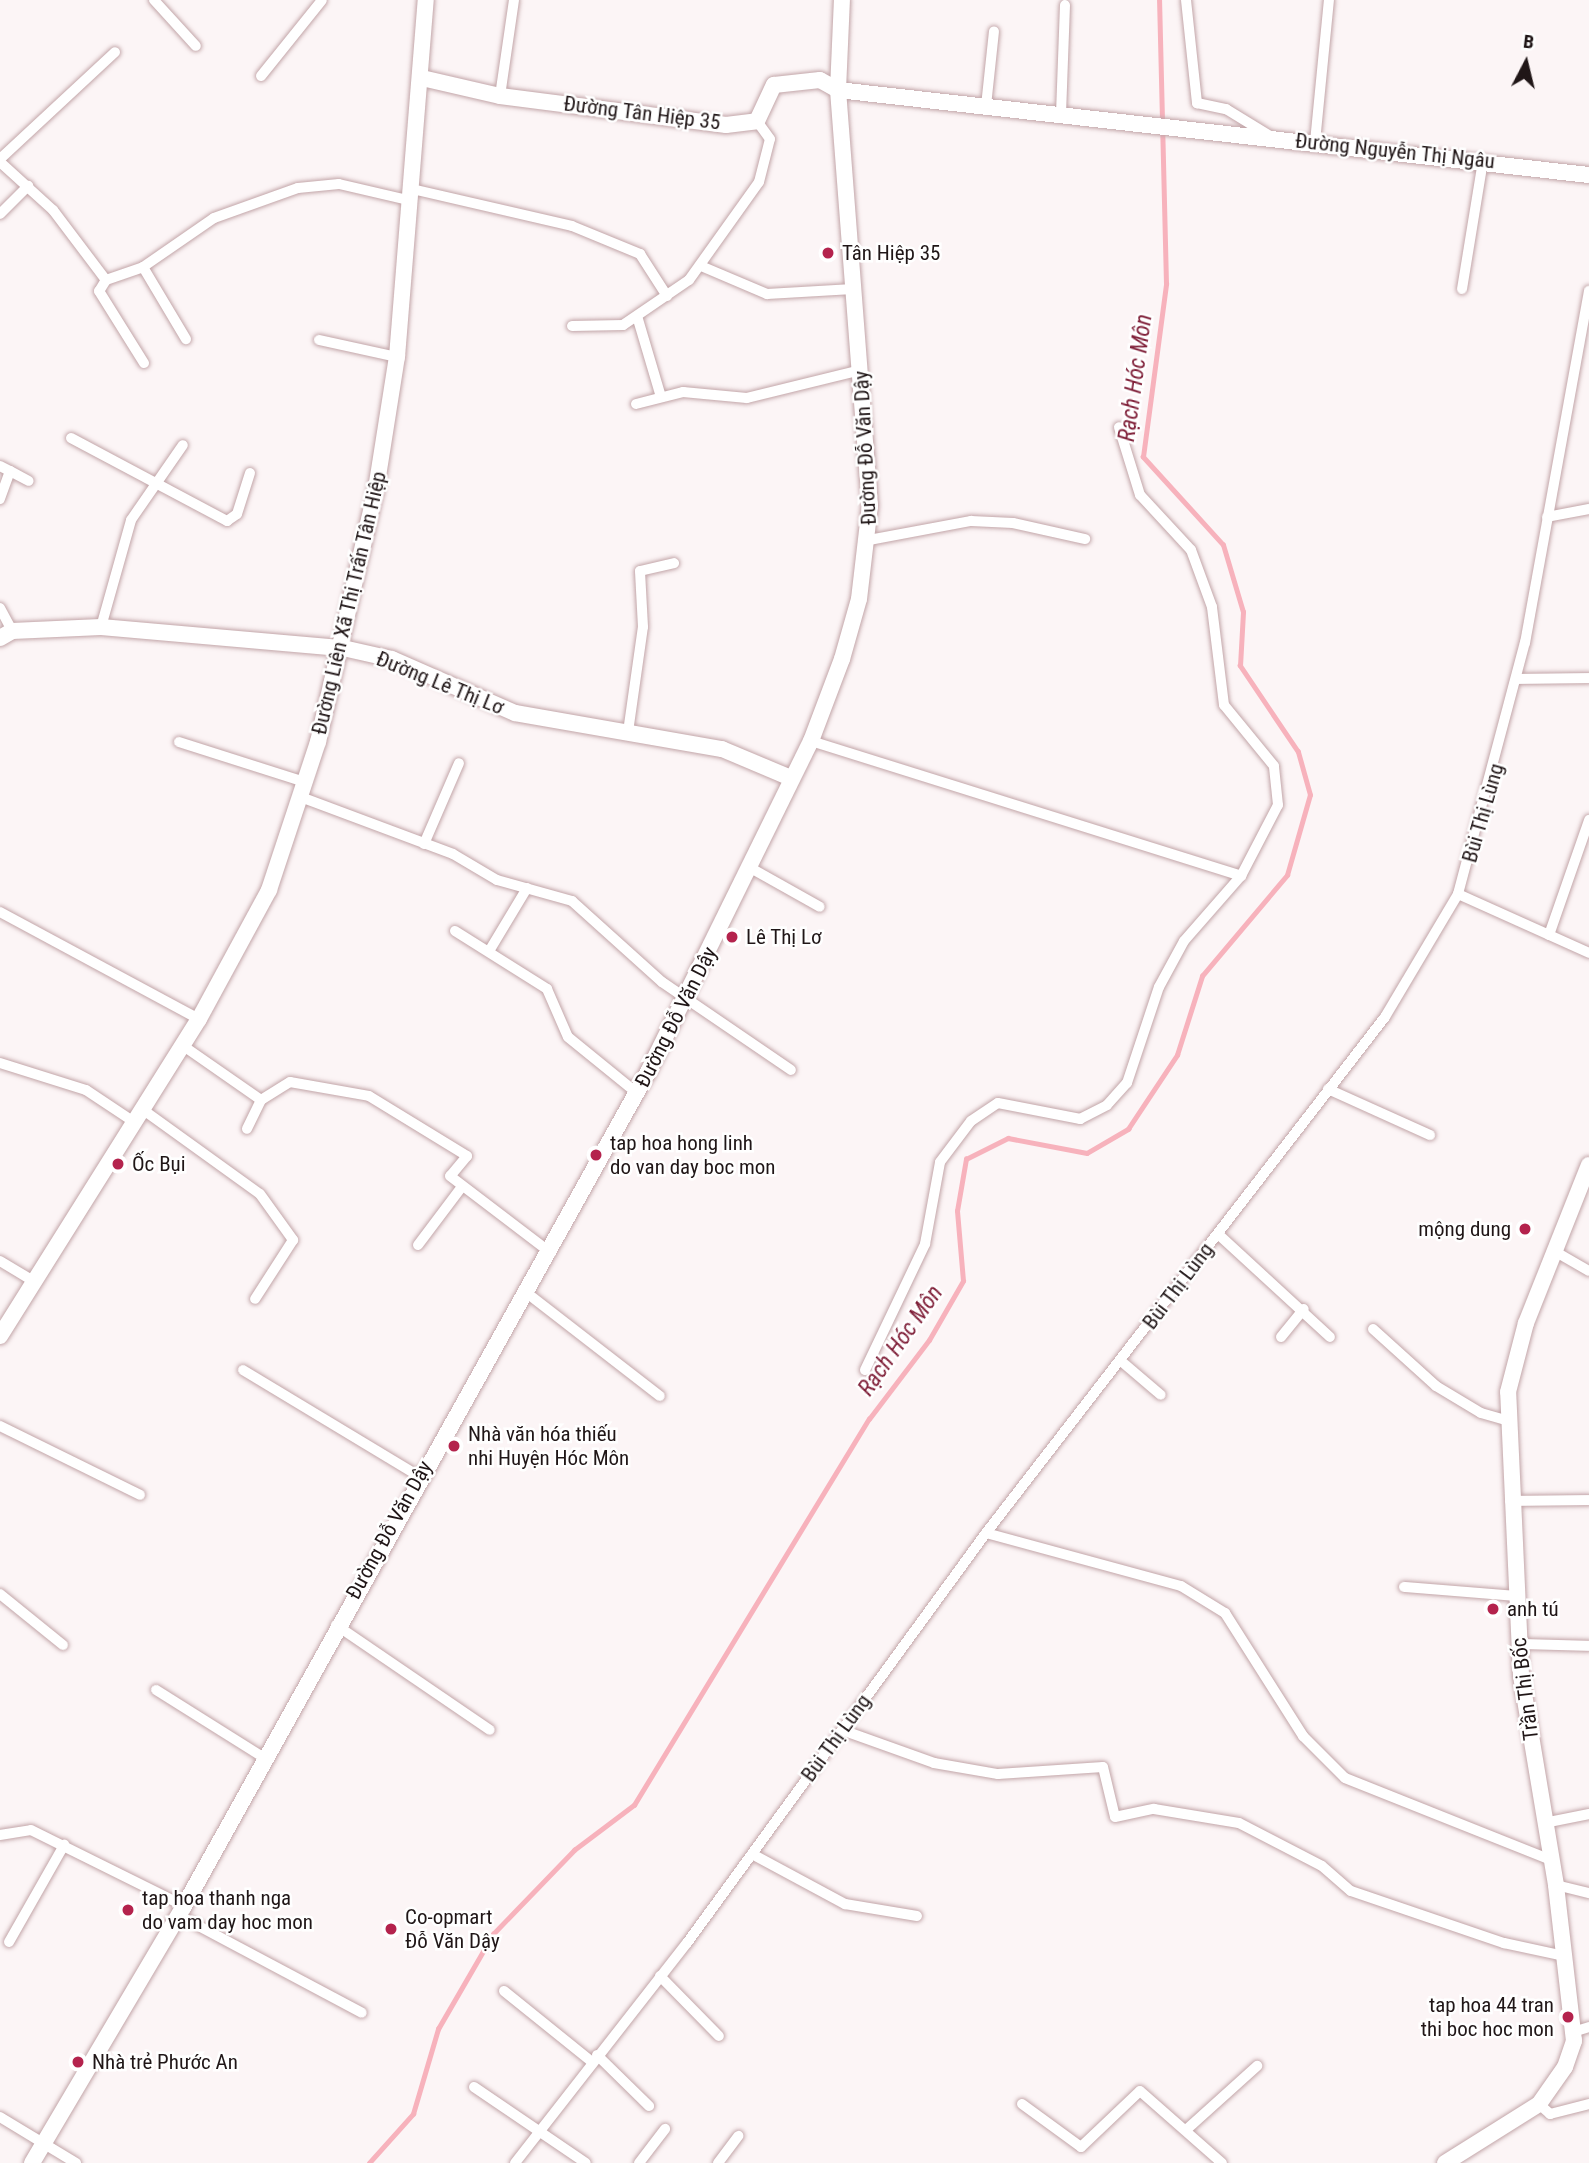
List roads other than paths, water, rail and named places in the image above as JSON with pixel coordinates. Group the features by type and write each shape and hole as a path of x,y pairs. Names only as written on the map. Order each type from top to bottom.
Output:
{"street":[{"path":"154,0 196,46"},
{"path":"261,76 322,0"},
{"name":"Đường Liên Xã Thị Trấn Tân Hiệp","path":"0,1336 199,1019 269,890 343,648 397,358 422,78 426,0"},
{"path":"500,96 514,0"},
{"name":"Đường Đỗ Văn Dậy","path":"32,2163 181,1911 419,1476 551,1253 688,997 811,741 842,659 869,540 861,370 838,90 842,0"},
{"path":"1186,0 1197,103 1235,114 1275,139"},
{"path":"1315,142 1329,0"},
{"path":"572,326 623,325 667,296 701,266 759,182 770,139 757,121 774,85 788,79 820,80 838,90 1061,114 1065,5"},
{"path":"986,106 994,31"},
{"path":"106,280 28,186 0,160 116,52"},
{"name":"Đường Tân Hiệp 35","path":"422,78 500,96 726,125 757,121"},
{"name":"Đường Nguyễn Thị Ngâu","path":"1061,114 1589,174"},
{"path":"1462,289 1483,161"},
{"path":"144,363 99,291 106,280 143,267 214,218 298,188 339,184 412,195 572,226 640,254 667,296"},
{"path":"0,214 28,186"},
{"path":"701,266 767,294 853,289"},
{"path":"143,267 186,339"},
{"name":"Bùi Thị Lùng","path":"515,2163 752,1854 986,1533 1385,1017 1458,894 1517,679 1547,517 1583,352 1589,291"},
{"path":"637,316 661,397"},
{"path":"319,340 397,358"},
{"path":"636,404 683,392 747,398 861,370"},
{"path":"865,1370 925,1244 940,1162 971,1121 998,1103 1080,1119 1107,1105 1127,1083 1158,987 1184,941 1241,876 1278,805 1273,766 1224,705 1212,607 1191,550 1140,495 1119,427"},
{"path":"71,439 156,488 227,521 237,514 250,473"},
{"path":"101,626 131,520 156,488 183,445"},
{"path":"0,499 5,468 29,481"},
{"path":"1547,517 1589,509"},
{"path":"869,540 971,521 1013,523 1085,539"},
{"path":"628,732 643,627 640,570 674,563"},
{"path":"0,608 6,635"},
{"name":"Đường Lê Thị Lơ","path":"6,635 101,626 343,648 392,659 515,713 722,749 791,778"},
{"path":"1517,679 1589,678"},
{"path":"811,741 1241,876"},
{"path":"179,742 301,789 527,888 572,901 621,948 791,1070"},
{"path":"424,844 459,763"},
{"path":"1549,935 1589,820"},
{"path":"749,867 820,907"},
{"path":"491,948 527,888"},
{"path":"1458,894 1589,953"},
{"path":"0,912 199,1019"},
{"path":"455,931 491,948 547,989 568,1037 637,1093"},
{"path":"182,1045 261,1100"},
{"path":"0,1063 86,1090 138,1116 260,1194 293,1240 255,1298"},
{"path":"247,1129 261,1100 290,1082 369,1096 467,1156 450,1176 461,1188 551,1253"},
{"path":"1328,1089 1430,1135"},
{"name":"Trần Thị Bốc","path":"1455,2161 1539,2104 1565,2067 1581,2029 1564,1956 1556,1885 1544,1823 1519,1644 1510,1501 1508,1392 1525,1323 1589,1165"},
{"path":"418,1245 461,1188"},
{"path":"1218,1234 1304,1309 1330,1338"},
{"path":"1556,1252 1589,1271"},
{"path":"0,1261 35,1282"},
{"path":"527,1293 660,1396"},
{"path":"1281,1336 1304,1309"},
{"path":"1373,1329 1436,1386 1508,1421"},
{"path":"1121,1361 1161,1395"},
{"path":"243,1370 419,1476"},
{"path":"0,1426 140,1495"},
{"path":"1510,1501 1589,1500"},
{"path":"986,1533 1181,1586 1225,1613 1258,1655 1303,1736 1345,1778 1551,1860"},
{"path":"1404,1587 1515,1596"},
{"path":"0,1594 63,1645"},
{"path":"336,1625 489,1730"},
{"path":"1519,1644 1589,1646"},
{"path":"156,1690 263,1757"},
{"path":"842,1730 903,1754 998,1774 1103,1767 1115,1817 1154,1810 1239,1823 1322,1866 1351,1891 1504,1943 1564,1956"},
{"path":"1544,1823 1589,1814"},
{"path":"0,1835 31,1830 64,1845 362,2012"},
{"path":"9,1942 64,1845"},
{"path":"752,1854 845,1903 917,1916"},
{"path":"1556,1885 1589,1893"},
{"path":"660,1976 719,2036"},
{"path":"504,1991 594,2058 649,2106"},
{"path":"1186,2130 1257,2066"},
{"path":"474,2087 586,2163"},
{"path":"1022,2104 1081,2147 1140,2091 1222,2163"},
{"path":"1539,2104 1550,2115 1589,2104"},
{"path":"0,2117 76,2163"},
{"path":"639,2163 665,2129"},
{"path":"718,2163 738,2136"}],"waterway":[{"name":"Rạch Hóc Môn","path":"369,2163 413,2114 438,2029 493,1934 574,1850 634,1805 869,1419 929,1340 963,1281 957,1211 966,1159 1008,1138 1087,1153 1128,1129 1177,1055 1202,976 1287,875 1310,795 1298,752 1240,666 1243,612 1223,545 1143,457 1166,284 1159,0"}],"place":[{"name":"Tân Hiệp 35","path":"828,253"},
{"name":"Lê Thị Lơ","path":"732,937"},
{"name":"tap hoa hong linh do van day boc mon","path":"596,1155"},
{"name":"Ốc Bụi","path":"118,1164"},
{"name":"mộng dung","path":"1525,1229"},
{"name":"Nhà văn hóa thiếu nhi Huyện Hóc Môn","path":"454,1446"},
{"name":"anh tú","path":"1493,1609"},
{"name":"tap hoa thanh nga do vam day hoc mon","path":"128,1910"},
{"name":"Co-opmart Đỗ Văn Dậy","path":"391,1929"},
{"name":"tap hoa 44 tran thi boc hoc mon","path":"1568,2017"},
{"name":"Nhà trẻ Phước An","path":"78,2062"}]}
